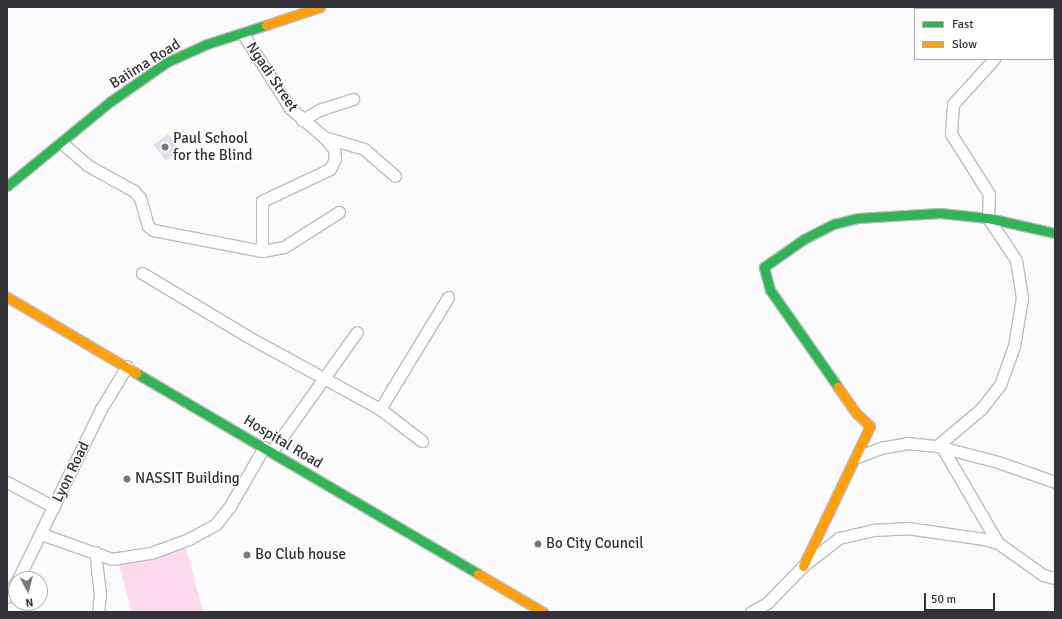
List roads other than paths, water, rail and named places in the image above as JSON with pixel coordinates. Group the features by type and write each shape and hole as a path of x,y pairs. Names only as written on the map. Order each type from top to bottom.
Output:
{"street":[{"name":"Baiima Road","path":"7,186 62,143 111,101 168,62 207,44 243,34 320,7"},
{"name":"Ngadi Street","path":"243,34 290,108 302,120 324,137 334,149 335,159 330,170 262,200 262,251"},
{"path":"940,448 981,409 1000,385 1014,346 1022,298 1016,260 988,218 989,194 951,134 951,110 993,60"},
{"path":"302,120 319,110 353,99"},
{"path":"324,137 364,149 395,176"},
{"path":"62,143 87,165 134,192 140,198 148,226 153,230 262,251 284,248 339,212"},
{"path":"803,566 857,457 870,426 856,413 770,290 764,267 804,239 834,224 858,218 940,213 988,218 1055,233"},
{"path":"142,273 245,336 380,409 422,441"},
{"name":"Hospital Road","path":"7,297 127,366 543,612"},
{"path":"380,409 448,297"},
{"path":"41,534 112,559 151,553 189,539 216,524 230,506 268,449 324,378 357,332"},
{"name":"Lyon Road","path":"22,571 101,409 127,366"},
{"path":"857,457 880,448 907,443 940,448 998,462 1055,482"},
{"path":"940,448 998,543 1043,575 1055,578"},
{"path":"7,482 54,507"},
{"path":"751,612 767,603 803,566 839,538 873,530 908,528 998,543"},
{"path":"95,552 100,594 98,612"}],"place":[{"name":"Paul School for the Blind","path":"165,147"},
{"name":"NASSIT Building","path":"127,479"},
{"name":"Bo City Council","path":"538,544"},
{"name":"Bo Club house","path":"247,555"}]}
